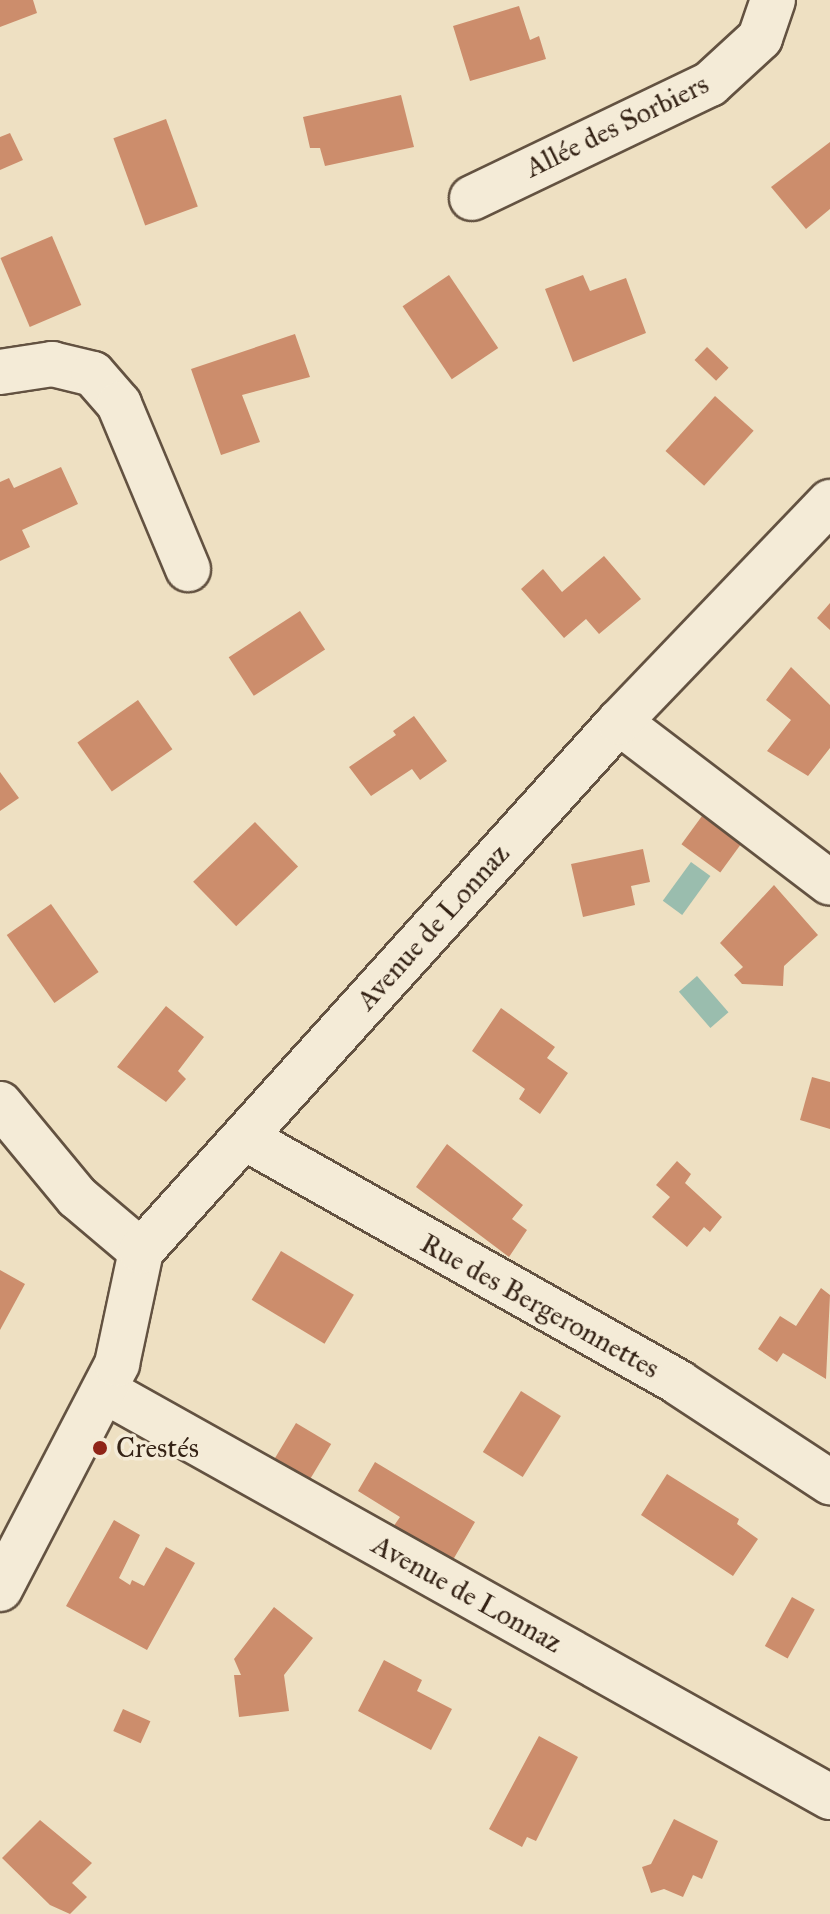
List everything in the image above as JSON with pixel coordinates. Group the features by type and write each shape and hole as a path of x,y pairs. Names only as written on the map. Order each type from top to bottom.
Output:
{"street":[{"name":"Allée des Sorbiers","path":"472,198 710,84 760,38 773,0"},
{"path":"0,372 52,364 93,374 119,404 188,569"},
{"name":"Avenue de Lonnaz","path":"141,1251 619,722 830,502"},
{"path":"619,722 830,883"},
{"path":"0,1104 77,1197 141,1251 127,1330 105,1391 0,1589"},
{"name":"Rue des Bergeronnettes","path":"245,1138 679,1383 830,1482"},
{"name":"Avenue de Lonnaz","path":"105,1391 830,1797"}],"shaded area":[{"path":"691,862 710,876 682,915 663,901"},
{"path":"697,976 728,1012 710,1028 679,992"}],"building":[{"path":"0,0 33,0 37,13 0,27"},
{"path":"519,6 530,40 539,36 546,59 470,81 453,26"},
{"path":"401,95 414,147 325,166 320,148 310,148 303,117"},
{"path":"166,119 198,206 145,226 113,138"},
{"path":"10,133 23,160 0,170 0,137"},
{"path":"830,142 830,209 806,229 771,187"},
{"path":"52,236 81,305 30,327 0,258"},
{"path":"449,275 498,348 452,379 403,306"},
{"path":"583,275 590,291 626,278 646,333 573,362 545,289"},
{"path":"295,334 310,377 242,395 260,442 221,455 191,369"},
{"path":"707,347 729,368 716,381 694,360"},
{"path":"715,396 754,431 704,486 665,451"},
{"path":"61,467 78,504 22,530 30,547 0,561 0,482 9,478 14,488"},
{"path":"604,556 641,599 599,634 586,619 564,638 521,589 543,569 562,592"},
{"path":"830,603 830,630 817,618"},
{"path":"300,611 325,650 254,696 229,657"},
{"path":"791,667 830,705 830,748 808,776 767,751 791,720 766,700"},
{"path":"138,700 172,749 112,792 77,742"},
{"path":"414,716 447,761 420,780 412,769 371,796 349,767 396,735 393,731"},
{"path":"0,772 19,798 0,811"},
{"path":"702,816 741,844 720,873 681,844"},
{"path":"255,822 298,867 236,926 193,882"},
{"path":"643,849 650,882 631,886 635,905 583,917 571,864"},
{"path":"774,885 818,935 784,966 783,986 742,984 734,975 743,967 720,943"},
{"path":"51,904 99,972 54,1003 7,935"},
{"path":"166,1006 204,1037 178,1071 186,1079 166,1102 117,1067"},
{"path":"501,1008 555,1047 547,1058 568,1073 540,1114 519,1099 525,1089 472,1051"},
{"path":"812,1077 830,1082 830,1129 800,1120"},
{"path":"447,1144 523,1205 512,1219 527,1230 509,1257 416,1187"},
{"path":"677,1161 691,1174 685,1183 722,1217 710,1232 704,1227 687,1247 652,1217 670,1197 656,1185"},
{"path":"281,1251 354,1295 325,1344 252,1300"},
{"path":"0,1270 25,1284 0,1330"},
{"path":"821,1288 830,1295 826,1379 783,1353 777,1362 758,1349 780,1316 796,1326"},
{"path":"521,1391 561,1416 523,1477 483,1452"},
{"path":"296,1423 331,1444 310,1479 275,1458"},
{"path":"375,1462 475,1522 450,1565 391,1530 400,1517 358,1491"},
{"path":"667,1474 739,1519 737,1524 758,1539 733,1576 641,1515"},
{"path":"114,1520 140,1535 119,1578 130,1585 132,1580 144,1586 166,1547 195,1563 147,1650 66,1606"},
{"path":"792,1597 815,1610 788,1659 765,1646"},
{"path":"274,1607 313,1638 284,1675 289,1711 239,1717 234,1675 241,1675 234,1659"},
{"path":"384,1660 422,1680 417,1691 452,1709 431,1750 358,1711"},
{"path":"123,1709 150,1721 141,1743 113,1731"},
{"path":"539,1736 578,1757 536,1841 527,1837 522,1847 489,1829"},
{"path":"674,1819 718,1841 702,1879 693,1875 683,1897 664,1889 651,1893 642,1867 651,1864"},
{"path":"40,1820 92,1863 72,1883 87,1897 70,1914 50,1905 2,1858"}],"place":[{"name":"Crestés","path":"100,1448"}]}
